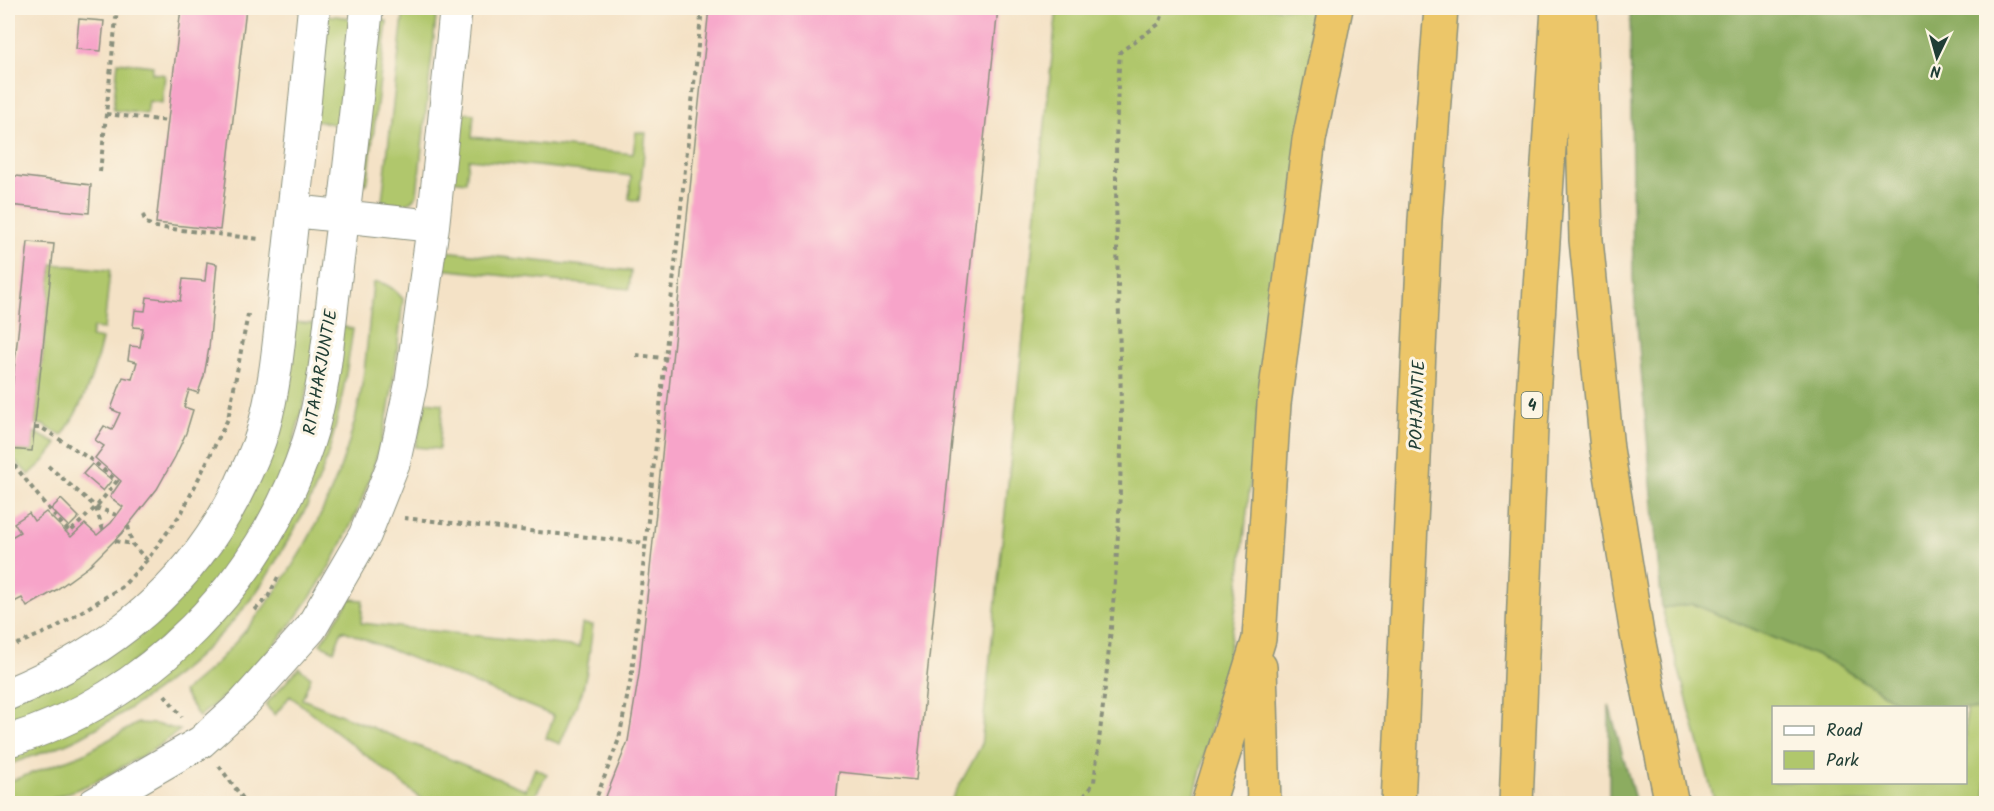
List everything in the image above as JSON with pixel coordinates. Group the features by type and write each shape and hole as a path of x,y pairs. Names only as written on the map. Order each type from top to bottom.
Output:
{"highway":[{"path":"1264,804 1260,639 1274,404 1309,140 1336,8"},
{"name":"POHJANTIE","path":"1398,804 1425,220 1441,8"},
{"name":"4","path":"1516,804 1531,428 1558,8"},
{"path":"1580,8 1586,240 1607,449 1637,634 1672,804"},
{"path":"1208,804 1260,639"}],"street":[{"path":"8,694 55,674 75,662 140,617 165,594 202,549 218,525 255,454 276,368 315,8"},
{"name":"RITAHARJUNTIE","path":"8,741 40,730 93,705 167,654 215,606 258,549 274,520 308,442 323,373 368,8"},
{"path":"94,804 201,742 243,704 311,628 365,535 394,462 411,384 432,226 456,8"},
{"path":"294,211 432,226"}],"path":[{"path":"100,172 117,9 104,8"},
{"path":"594,804 620,739 632,672 702,8"},
{"path":"1079,804 1094,782 1119,537 1121,415 1116,112 1120,52 1159,24 1165,8"},
{"path":"106,114 168,121"},
{"path":"143,215 146,223 156,227 259,239 260,231"},
{"path":"8,648 53,629 122,587 147,560 182,512 228,419 249,309"},
{"path":"636,355 672,359"},
{"path":"8,458 48,511 70,532 96,507 117,481 93,461 42,428 35,428"},
{"path":"48,466 96,507 116,515"},
{"path":"96,507 103,530"},
{"path":"374,515 645,543"},
{"path":"128,526 132,544 147,560"},
{"path":"115,541 132,544"}],"green space":[{"path":"404,8 437,8 417,194 409,202 397,206 382,201"},
{"path":"1057,8 1323,8 1259,404 1238,593 1227,663 1193,803 949,804 981,746"},
{"path":"1630,8 1986,8 1986,710 1967,709 1967,706 1902,705 1832,662 1693,604 1662,608 1633,278"},
{"path":"326,15 352,18 339,125 315,121"},
{"path":"374,19 387,21 368,179 365,185 359,169"},
{"path":"118,62 153,66 152,73 165,75 162,103 149,101 147,114 113,110"},
{"path":"459,112 474,114 472,137 633,154 636,132 646,133 639,201 629,199 631,176 469,159 466,182 452,180"},
{"path":"444,251 631,271 629,289 441,269"},
{"path":"52,264 110,270 104,329 93,328 91,337 102,339 95,365 82,401 62,436 43,425 35,424"},
{"path":"376,282 395,290 403,299 389,407 377,458 365,492 334,558 295,619 247,675 199,717 183,692 220,659 265,606 303,548 334,485 346,453 359,403 373,284"},
{"path":"292,322 318,324 312,372 286,469 228,572 182,623 111,680 8,729 8,700 208,554"},
{"path":"341,326 353,329 341,403 327,457 303,515 257,591 220,635 154,692 80,737 8,765 8,753 249,582"},
{"path":"426,402 443,404 439,449 415,447"},
{"path":"34,432 57,444 29,475 9,454 10,449 32,451"},
{"path":"350,599 363,600 361,623 579,647 582,624 593,625 582,692 560,744 546,738 554,716 342,630 334,651 320,644"},
{"path":"1693,604 1832,662 1902,705 1922,706 1772,706 1772,784 1967,784 1967,709 1986,710 1986,803 1715,803 1662,608"},
{"path":"299,668 311,677 302,699 526,790 535,768 547,774 531,803 427,803 290,696 275,715 265,705"},
{"path":"1609,705 1636,803 1609,803"},
{"path":"138,723 155,724 180,730 151,751 93,783 41,803 8,803 8,782 83,754"}],"building":[{"path":"8,8 14,8 11,27 8,27"},
{"path":"181,8 246,8 220,230 156,223"},
{"path":"709,8 998,8 916,780 839,772 836,804 603,804 628,741 639,674"},
{"path":"79,19 104,21 101,51 76,49"},
{"path":"8,175 91,185 89,213 8,205"},
{"path":"28,242 54,244 32,451 8,449 8,425"},
{"path":"207,262 217,264 204,376 198,393 189,390 184,407 193,410 186,433 157,489 122,533 88,567 27,607 22,598 8,605 8,539 20,532 14,523 29,513 34,521 46,512 71,537 85,524 97,535 111,523 123,507 110,497 121,481 95,458 104,446 95,440 104,426 112,430 120,413 111,409 123,377 132,379 137,362 128,360 130,346 140,347 143,328 133,327 135,310 145,311 147,297 180,301 183,279 205,281"},
{"path":"92,464 112,480 103,491 83,474"},
{"path":"61,499 79,517 69,527 51,509"}]}
